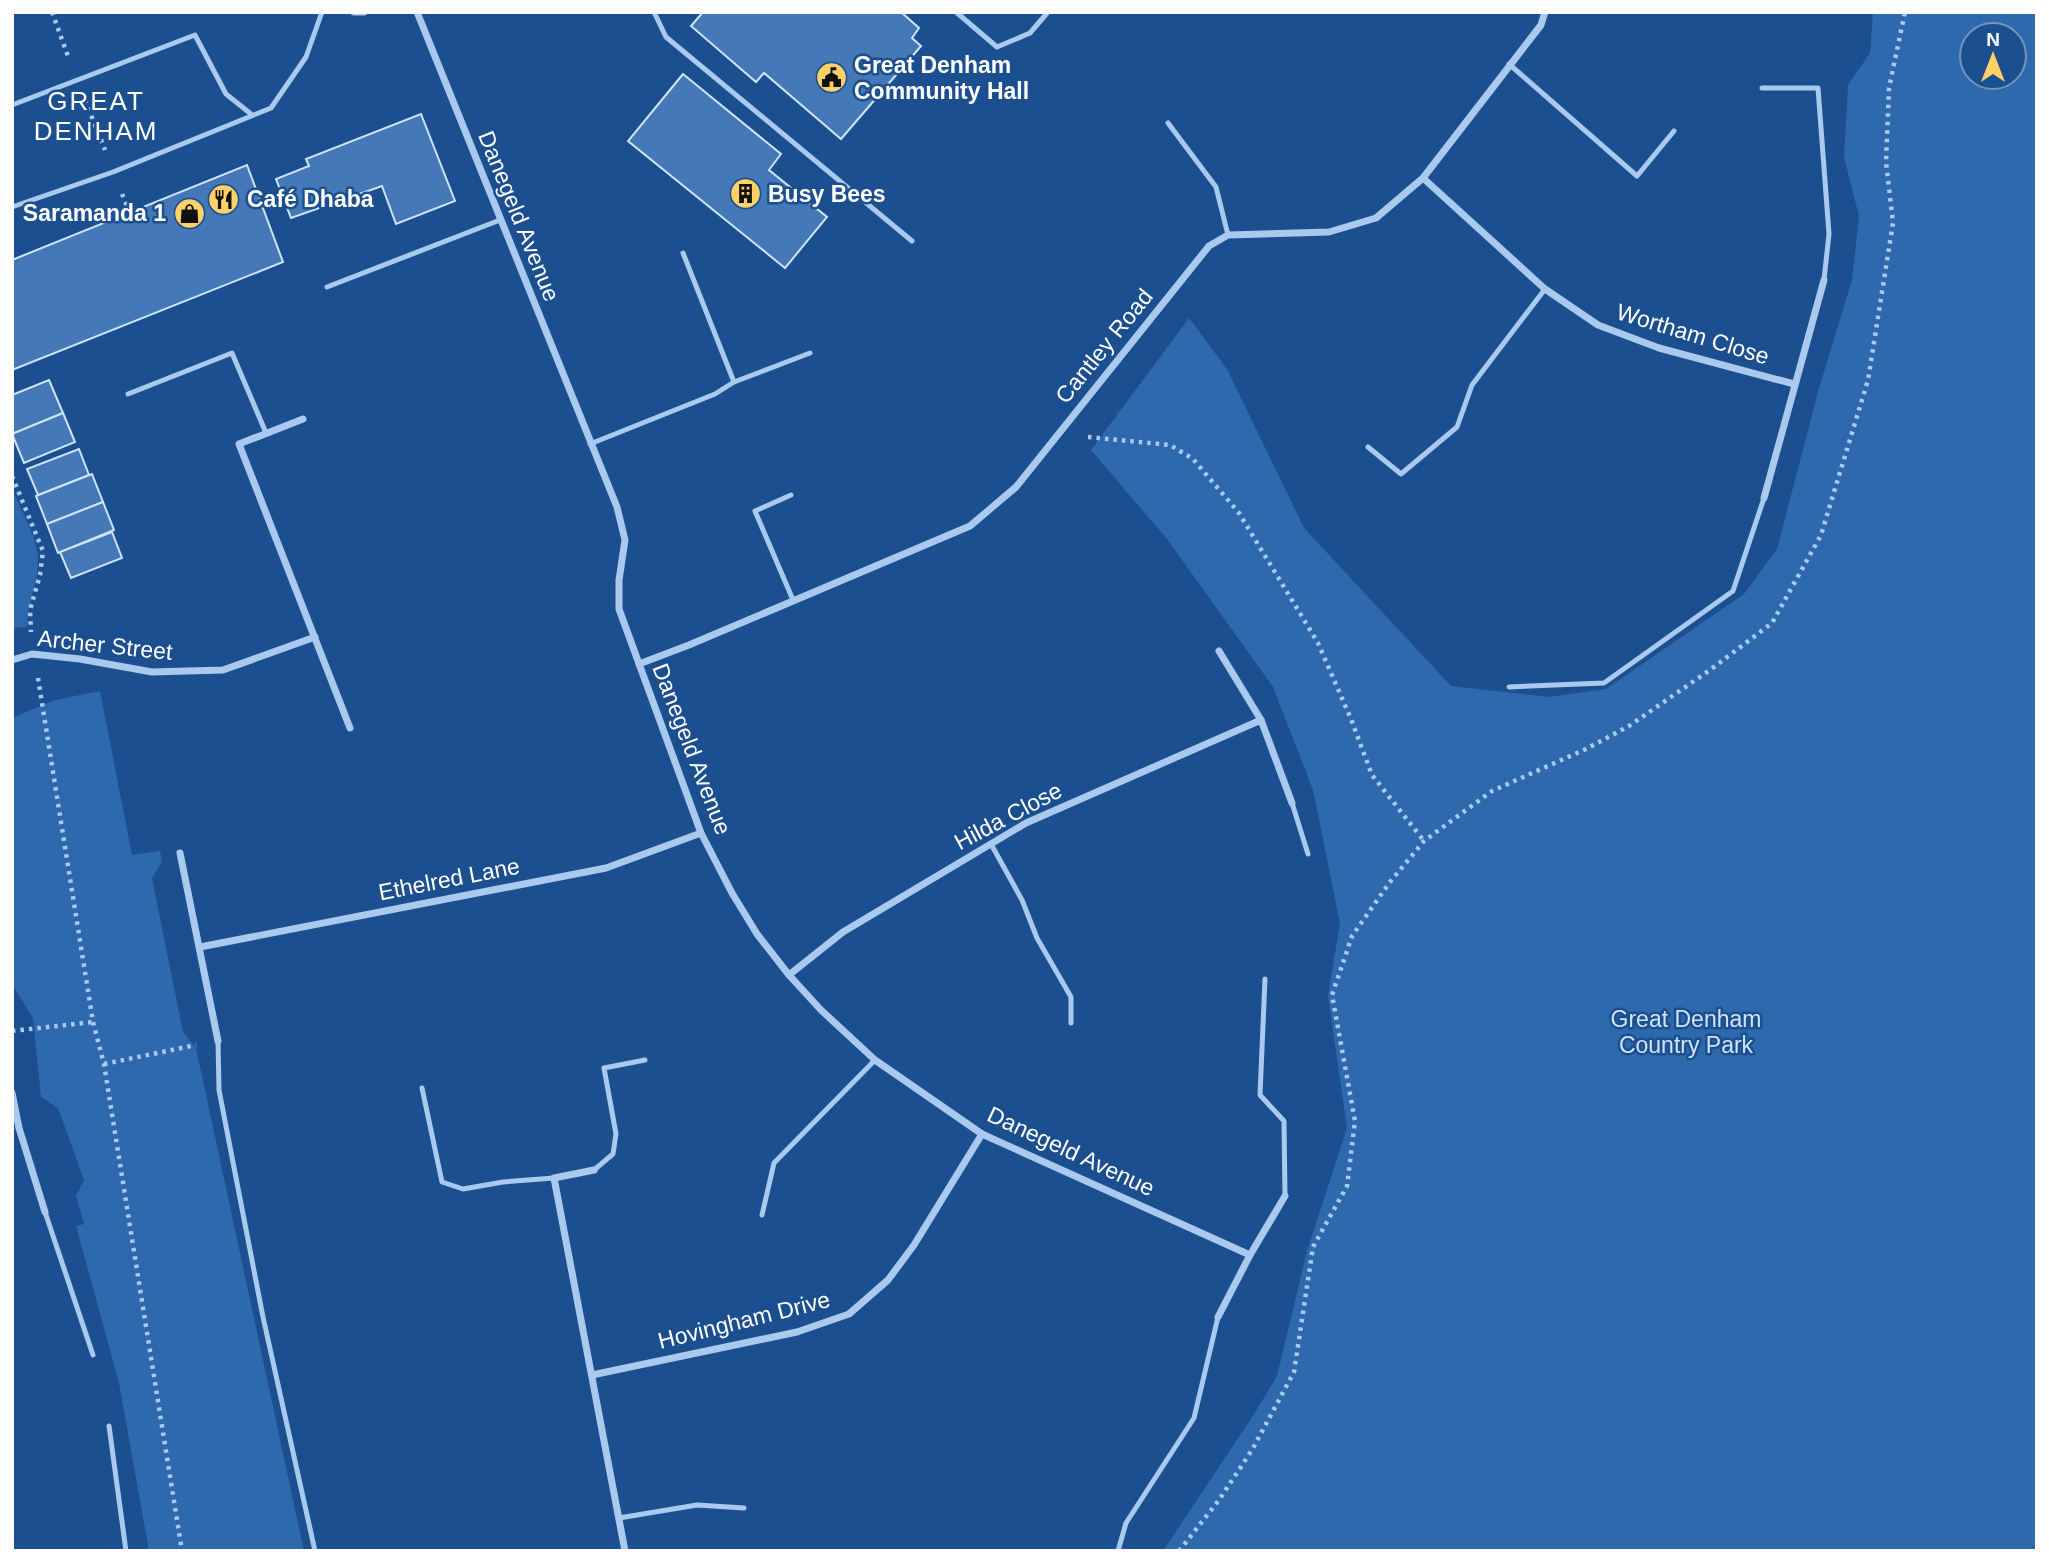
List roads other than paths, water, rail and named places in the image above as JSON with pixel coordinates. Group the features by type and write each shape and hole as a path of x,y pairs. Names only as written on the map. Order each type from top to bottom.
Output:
{"street":[{"path":"354,12 364,12"},
{"name":"Danegeld Avenue","path":"417,12 617,508 625,540 619,580 619,609 701,833 757,934 821,1010 875,1060 982,1134 1250,1255"},
{"path":"1228,235 1329,232 1376,218 1423,178 1541,25 1545,12"},
{"name":"Wortham Close","path":"1423,178 1545,289 1598,325 1659,348 1794,384"},
{"name":"Cantley Road","path":"639,664 689,646 970,526 1016,487 1209,246 1228,235"},
{"name":"Wortham Close","path":"1764,498 1824,280"},
{"path":"303,419 239,444 350,728"},
{"name":"Archer Street","path":"12,660 32,654 80,659 152,672 223,670 315,637"},
{"path":"1219,651 1261,720 1292,803"},
{"name":"Hilda Close","path":"789,975 843,932 1026,823 1261,720"},
{"name":"Ethelred Lane","path":"200,947 606,868 701,833"},
{"path":"180,853 218,1041"},
{"path":"12,1093 15,1129 45,1212"},
{"name":"Hovingham Drive","path":"592,1375 797,1332 849,1314 888,1280 982,1134"},
{"path":"594,1170 554,1178 625,1551"},
{"path":"1218,1317 1285,1196"}],"lane":[{"path":"12,207 113,172 271,108 306,57 322,12"},
{"path":"654,12 666,37 912,241"},
{"path":"956,12 997,47 1030,33 1048,12"},
{"path":"12,105 195,35 226,94 251,114"},
{"path":"1509,64 1637,176 1674,131"},
{"path":"1762,88 1818,88 1829,234 1824,280"},
{"path":"1168,123 1216,187 1228,235"},
{"path":"327,287 500,220"},
{"path":"683,253 734,382"},
{"path":"1368,447 1401,474 1457,427 1472,385 1545,289"},
{"path":"128,394 232,353 266,433"},
{"path":"590,444 715,394 734,382 810,353"},
{"path":"790,495 755,511 793,600"},
{"path":"1509,687 1604,682 1733,591 1764,498"},
{"path":"1292,803 1308,853"},
{"path":"992,844 1022,900 1037,938 1071,997 1071,1023"},
{"path":"1265,979 1260,1094 1284,1121 1285,1196"},
{"path":"218,1041 219,1090 264,1317 315,1551"},
{"path":"594,1170 613,1154 616,1134 604,1068 645,1059"},
{"path":"762,1215 774,1163 875,1060"},
{"path":"422,1088 442,1182 463,1189 503,1182 554,1178"},
{"path":"45,1212 93,1355"},
{"path":"1118,1551 1126,1523 1194,1418 1218,1317"},
{"path":"109,1426 126,1551"},
{"path":"619,1518 697,1505 744,1508"}],"place":[{"name":"Great Denham Community Hall","path":"831,78"},
{"name":"Busy Bees","path":"745,194"},
{"name":"Café Dhaba","path":"224,199"},
{"name":"Saramanda 1","path":"189,213"}],"district":[{"name":"GREAT DENHAM","path":"96,116"}],"park label":[{"name":"Great Denham Country Park","path":"1686,1032"}]}
